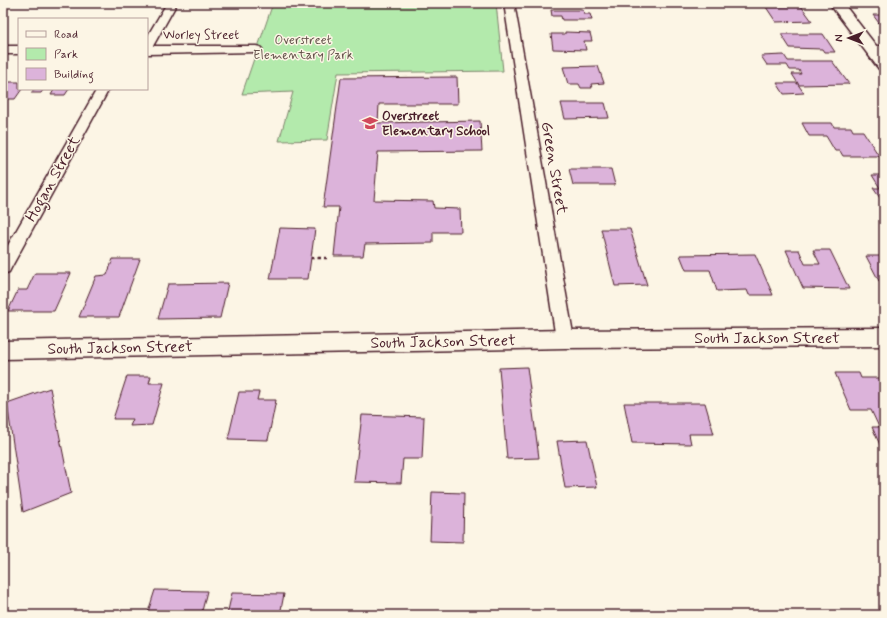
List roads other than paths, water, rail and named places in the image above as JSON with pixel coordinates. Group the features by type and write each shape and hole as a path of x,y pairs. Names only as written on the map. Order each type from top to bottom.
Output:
{"main road":[{"name":"South Jackson Street","path":"3,350 565,339 884,337"}],"street":[{"path":"148,46 172,3"},
{"name":"Green Street","path":"509,3 565,339"},
{"path":"836,3 877,49 884,66"},
{"name":"Worley Street","path":"148,48 256,49"},
{"path":"3,50 18,50"},
{"name":"Hogan Street","path":"3,268 102,90"}],"place":[{"name":"Overstreet Elementary School","path":"370,123"}],"park label":[{"name":"Overstreet Elementary Park","path":"303,48"}]}
